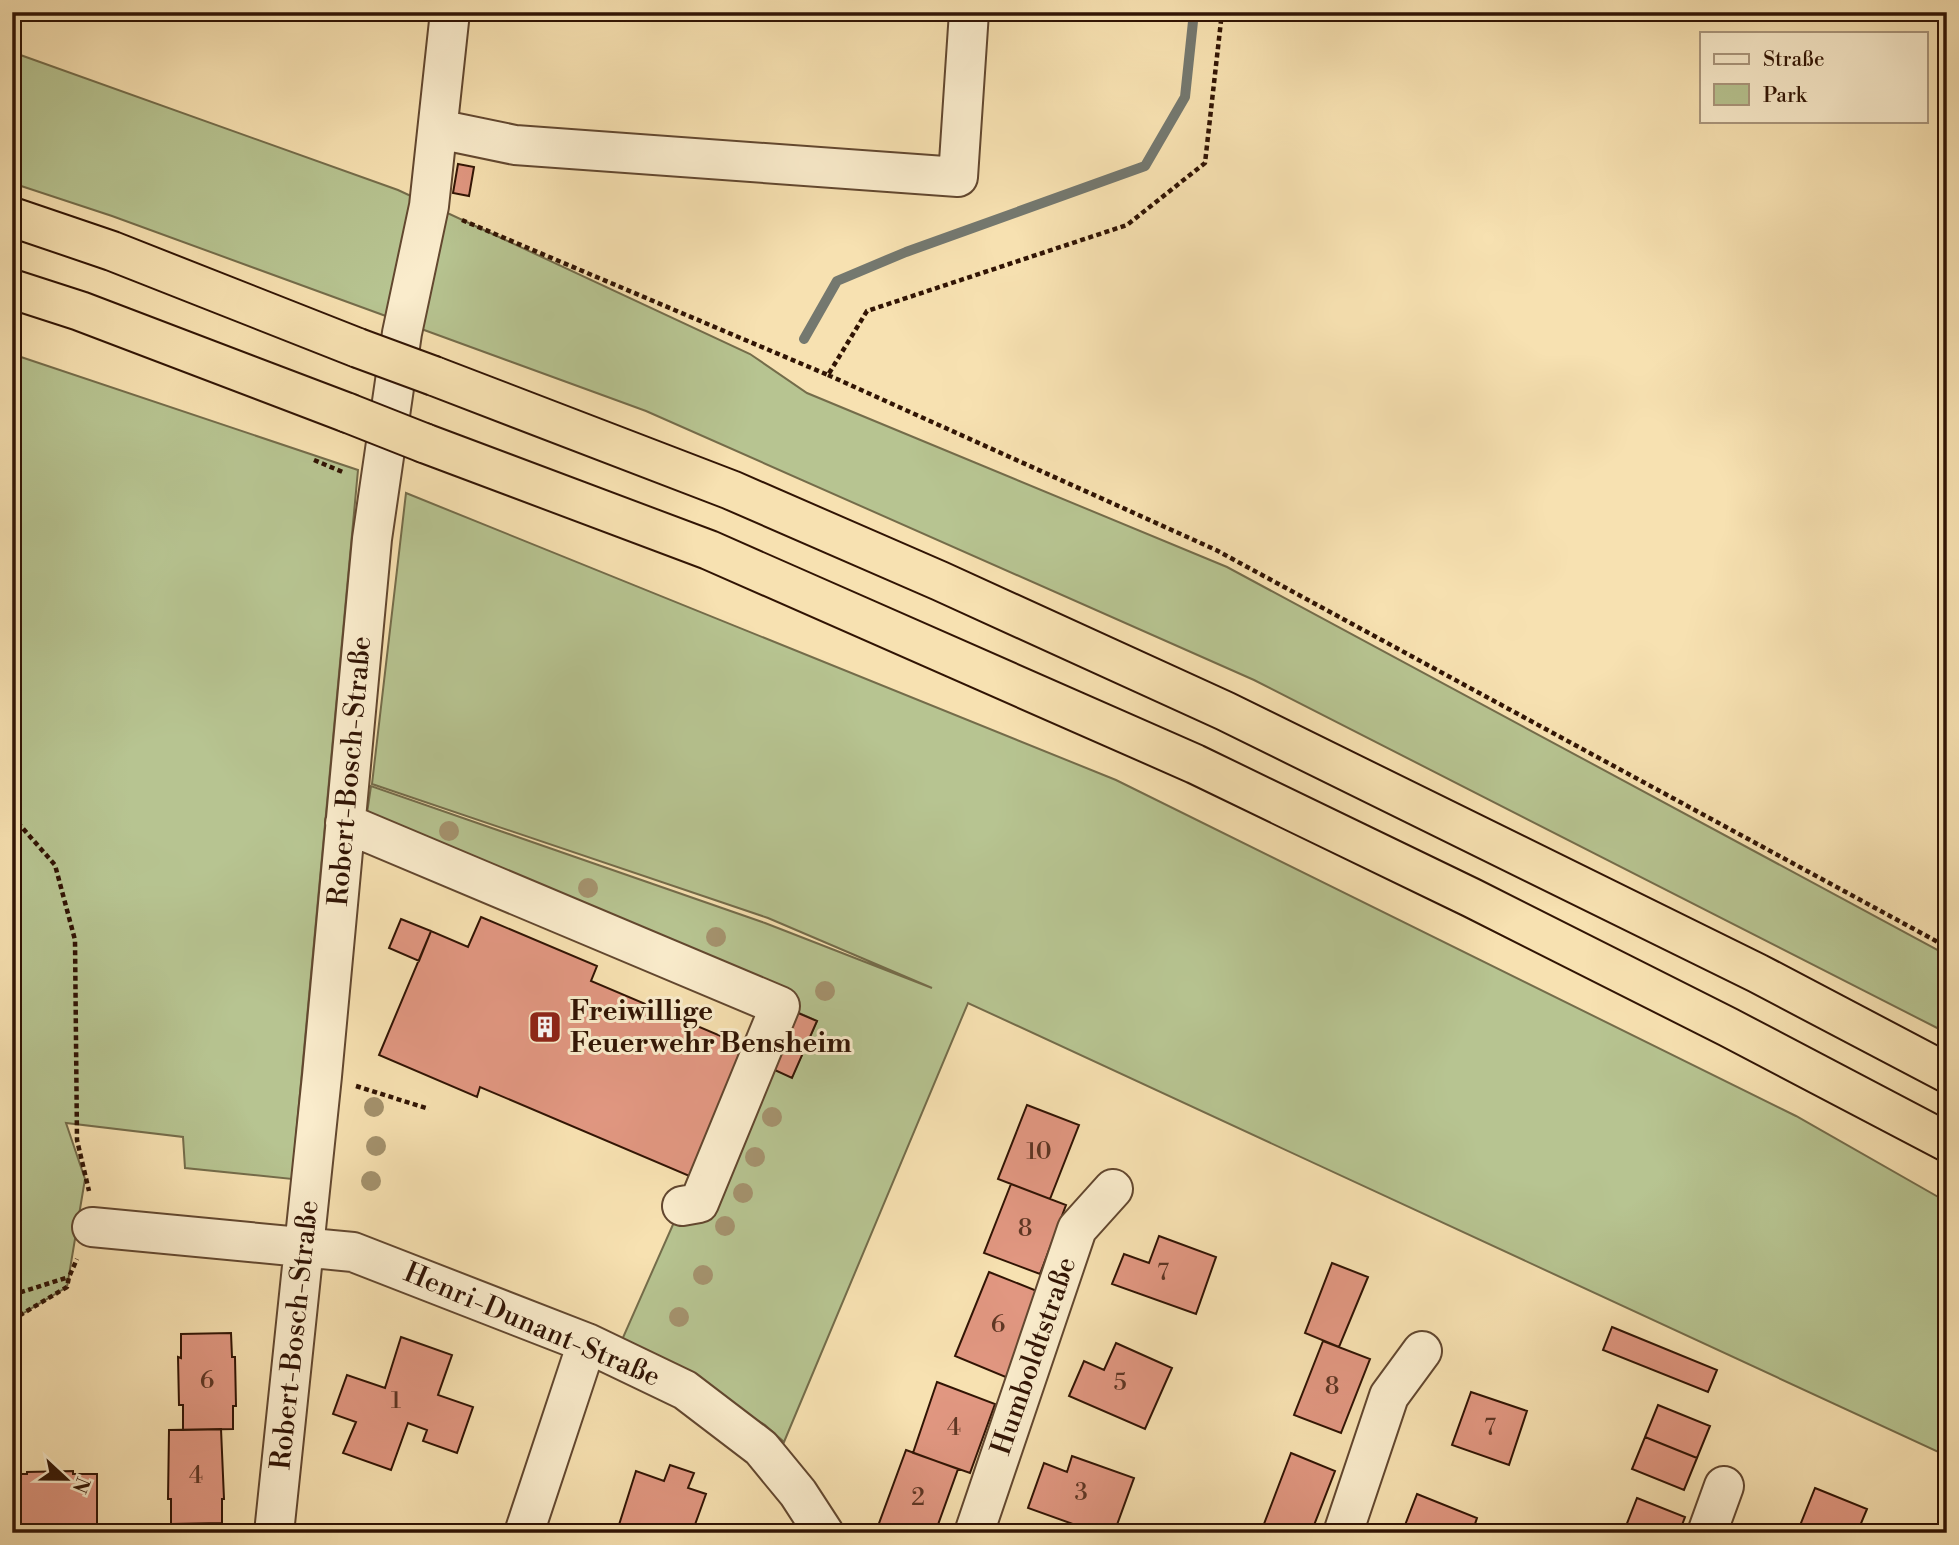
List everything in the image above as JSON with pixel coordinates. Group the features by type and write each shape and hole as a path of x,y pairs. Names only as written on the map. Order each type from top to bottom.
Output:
{"highway":[{"path":"12,217 112,251 731,491 940,581 1212,705 1757,973 1947,1073"},
{"path":"12,289 79,311 709,550 1195,764 1716,1020 1947,1142"}],"street":[{"name":"Robert-Bosch-Straße","path":"274,1533 305,1249 372,539 402,333 429,206 450,12"},
{"path":"438,129 515,145 958,177 969,12"},
{"path":"345,823 780,1006 699,1203 682,1206"},
{"name":"Humboldtstraße","path":"974,1533 1077,1229 1113,1189"},
{"name":"Henri-Dunant-Straße","path":"92,1227 354,1252 587,1343 685,1390 761,1448 798,1493 824,1533"},
{"path":"524,1533 587,1343"},
{"path":"1343,1533 1389,1396 1422,1351"},
{"path":"1707,1533 1724,1486"}],"path":[{"path":"828,375 867,311 1127,225 1205,163 1222,12"},
{"path":"429,206 828,375 1216,550 1947,947"},
{"path":"314,460 349,475"},
{"path":"12,816 55,865 75,940 77,1140 88,1179"},
{"path":"321,1081 365,1088 429,1109"},
{"path":"12,1295 69,1277 67,1287 12,1320"}],"green space":[{"path":"12,52 398,190 750,354 807,393 1227,567 1947,955 1947,1033 1254,680 646,411 112,216 12,183"},
{"path":"12,354 358,470 292,1179 185,1168 183,1137 66,1123 85,1179 67,1287 12,1320"},
{"path":"406,493 1116,780 1796,1116 1947,1202 1947,1456 968,1003 784,1442 765,1425 621,1342 675,1220 766,1066 792,1077 817,1021 366,820 371,786 765,923 932,988 768,918 372,784"}],"building":[{"path":"458,164 474,167 469,196 453,193"},
{"name":"Freiwillige Feuerwehr Bensheim","path":"481,917 597,966 591,981 749,1048 694,1178 480,1087 477,1097 379,1055 431,931 468,947"},
{"path":"401,919 431,931 419,961 389,948"},
{"path":"791,1010 817,1021 792,1078 766,1066"},
{"path":"1027,1105 1079,1125 1050,1199 998,1179"},
{"path":"1011,1184 1066,1205 1040,1274 984,1253"},
{"path":"1159,1236 1216,1257 1196,1314 1112,1284 1124,1254 1149,1263"},
{"path":"1332,1263 1368,1277 1339,1347 1305,1333"},
{"path":"989,1272 1042,1293 1008,1378 955,1356"},
{"path":"1612,1327 1717,1370 1708,1392 1603,1350"},
{"path":"231,1333 232,1357 235,1357 236,1406 233,1406 233,1429 183,1430 183,1405 179,1405 178,1357 181,1358 181,1334"},
{"path":"401,1337 452,1355 438,1395 473,1407 457,1453 423,1441 427,1430 408,1423 391,1470 343,1453 356,1422 333,1414 347,1375 385,1388"},
{"path":"1323,1341 1370,1359 1341,1433 1294,1415"},
{"path":"1116,1343 1172,1368 1145,1429 1069,1396 1084,1361 1104,1370"},
{"path":"937,1382 995,1404 970,1473 913,1453"},
{"path":"1471,1392 1527,1411 1509,1465 1452,1445"},
{"path":"1658,1405 1710,1426 1697,1458 1645,1437"},
{"path":"221,1429 224,1499 222,1523 171,1524 171,1499 168,1499 169,1430"},
{"path":"1645,1437 1697,1458 1684,1490 1632,1469"},
{"path":"906,1450 958,1469 935,1533 895,1533 878,1526"},
{"path":"1291,1453 1335,1471 1311,1533 1285,1533 1264,1524"},
{"path":"1072,1456 1134,1478 1114,1533 1098,1533 1028,1508 1044,1463 1067,1472"},
{"path":"670,1465 694,1473 688,1488 706,1494 692,1533 632,1533 618,1528 636,1471 664,1481"},
{"path":"73,1471 73,1474 97,1474 97,1525 76,1525 76,1529 27,1529 27,1526 12,1526 12,1474"},
{"path":"1815,1488 1867,1509 1857,1533 1811,1533 1799,1528"},
{"path":"1417,1494 1477,1518 1472,1533 1402,1533"},
{"path":"1637,1498 1685,1517 1679,1533 1624,1531"}],"waterway":[{"path":"804,339 837,281 906,252 1145,166 1185,97 1194,12"}],"place":[{"name":"Freiwillige Feuerwehr Bensheim","path":"545,1027"}]}
